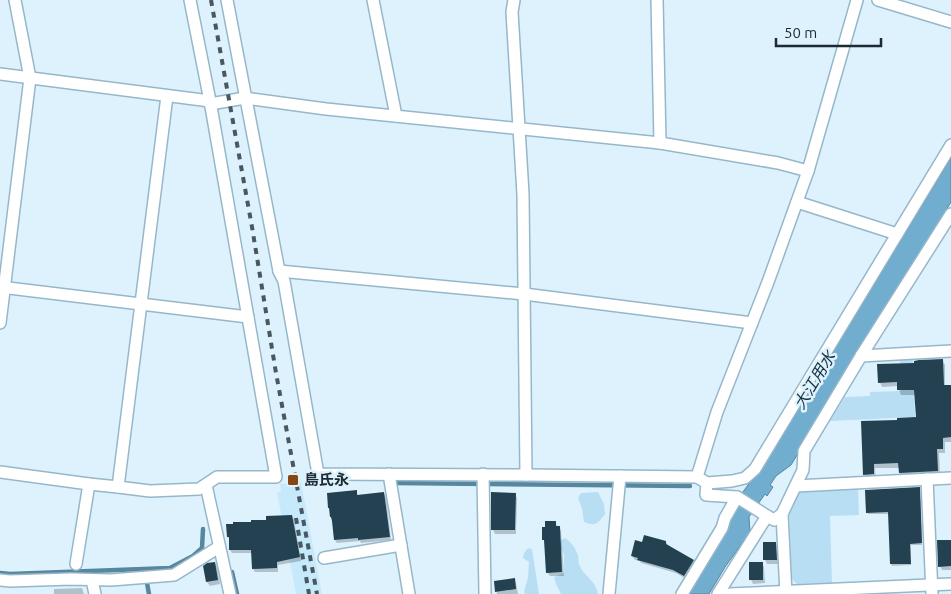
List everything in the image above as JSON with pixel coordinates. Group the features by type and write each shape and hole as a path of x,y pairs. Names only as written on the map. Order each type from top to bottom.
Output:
{"street":[{"path":"0,323 2,288 30,78 15,0"},
{"path":"0,472 150,491 199,490 217,477 276,477 190,0"},
{"path":"227,0 279,271 284,281 318,474 389,474 483,481 526,474 619,483 697,477 707,483 745,478 755,469 951,144"},
{"path":"372,0 396,116"},
{"path":"514,0 512,12 523,194 526,474"},
{"path":"657,0 660,143"},
{"path":"697,477 717,412 768,282 808,171 857,0"},
{"path":"878,0 951,22"},
{"path":"0,74 210,103 245,98 326,109 660,143 778,162 808,171"},
{"path":"118,487 167,96"},
{"path":"797,202 897,234"},
{"path":"707,483 706,495 736,497 774,520 782,514 803,470 804,451 861,356 948,224 951,214"},
{"path":"279,271 524,294 752,322"},
{"path":"2,288 248,317"},
{"path":"861,356 951,351"},
{"path":"389,474 409,594"},
{"path":"796,486 951,478"},
{"path":"927,479 932,590"},
{"path":"483,481 485,594"},
{"path":"609,594 619,483"},
{"path":"76,564 88,484"},
{"path":"206,485 230,594"},
{"path":"682,594 722,528 736,497"},
{"path":"718,594 763,513"},
{"path":"782,514 786,593"},
{"path":"324,558 401,545"},
{"path":"0,580 111,580 174,575 219,547"},
{"path":"92,580 95,594"},
{"path":"730,594 932,590 951,584"}],"shaded area":[{"path":"951,158 951,202 791,465 776,476 770,485 773,487 767,496 765,494 749,517 750,532 725,567 709,594 687,594 740,496 777,445"},
{"path":"913,359 915,417 830,421 845,397 870,396 870,392 901,391 900,360"},
{"path":"301,482 322,594 296,594 277,492 281,491 280,484"},
{"path":"858,488 859,515 830,516 832,583 797,584 792,579 789,509 800,490"},
{"path":"598,492 604,504 605,514 594,524 584,522 578,498 581,493"},
{"path":"565,538 578,554 581,568 595,585 598,594 561,594 554,577 564,573 564,554 558,550 560,541"},
{"path":"528,548 532,549 539,594 525,594 524,592 529,562 523,558"}],"building":[{"path":"943,359 944,385 951,385 951,437 943,438 943,449 937,449 938,471 899,473 898,463 874,464 874,474 863,475 861,421 897,420 897,418 916,417 914,390 897,390 897,382 878,383 877,364 914,363 914,361 919,360"},
{"path":"920,487 922,543 910,544 911,564 890,564 888,512 866,513 865,490"},
{"path":"357,490 357,495 384,492 390,537 334,540 327,493"},
{"path":"491,492 516,493 515,530 491,530"},
{"path":"292,515 300,557 277,562 277,568 252,569 251,550 229,550 226,524 266,520 266,516"},
{"path":"545,521 556,521 556,526 560,526 562,572 546,573 544,540 542,540 542,527 545,527"},
{"path":"644,535 666,541 666,544 694,560 684,576 673,570 637,560 638,558 631,556 635,540 642,542"},
{"path":"937,540 951,540 951,566 938,567"},
{"path":"763,542 776,542 777,560 763,560"},
{"path":"215,562 218,580 206,582 203,566 207,563"},
{"path":"749,562 763,562 763,580 749,580"},
{"path":"515,578 516,589 495,592 494,581"}],"waterway":[{"path":"396,483 690,486"},
{"path":"0,573 170,568 193,556 202,548 203,529"},
{"path":"232,572 237,594"},
{"path":"147,583 149,594"}],"railway":[{"path":"211,0 276,373 317,594"},
{"path":"296,518 309,594"}],"place":[{"name":"島氏永","path":"293,480"}],"water label":[{"name":"大江用水","path":"814,380"}]}
